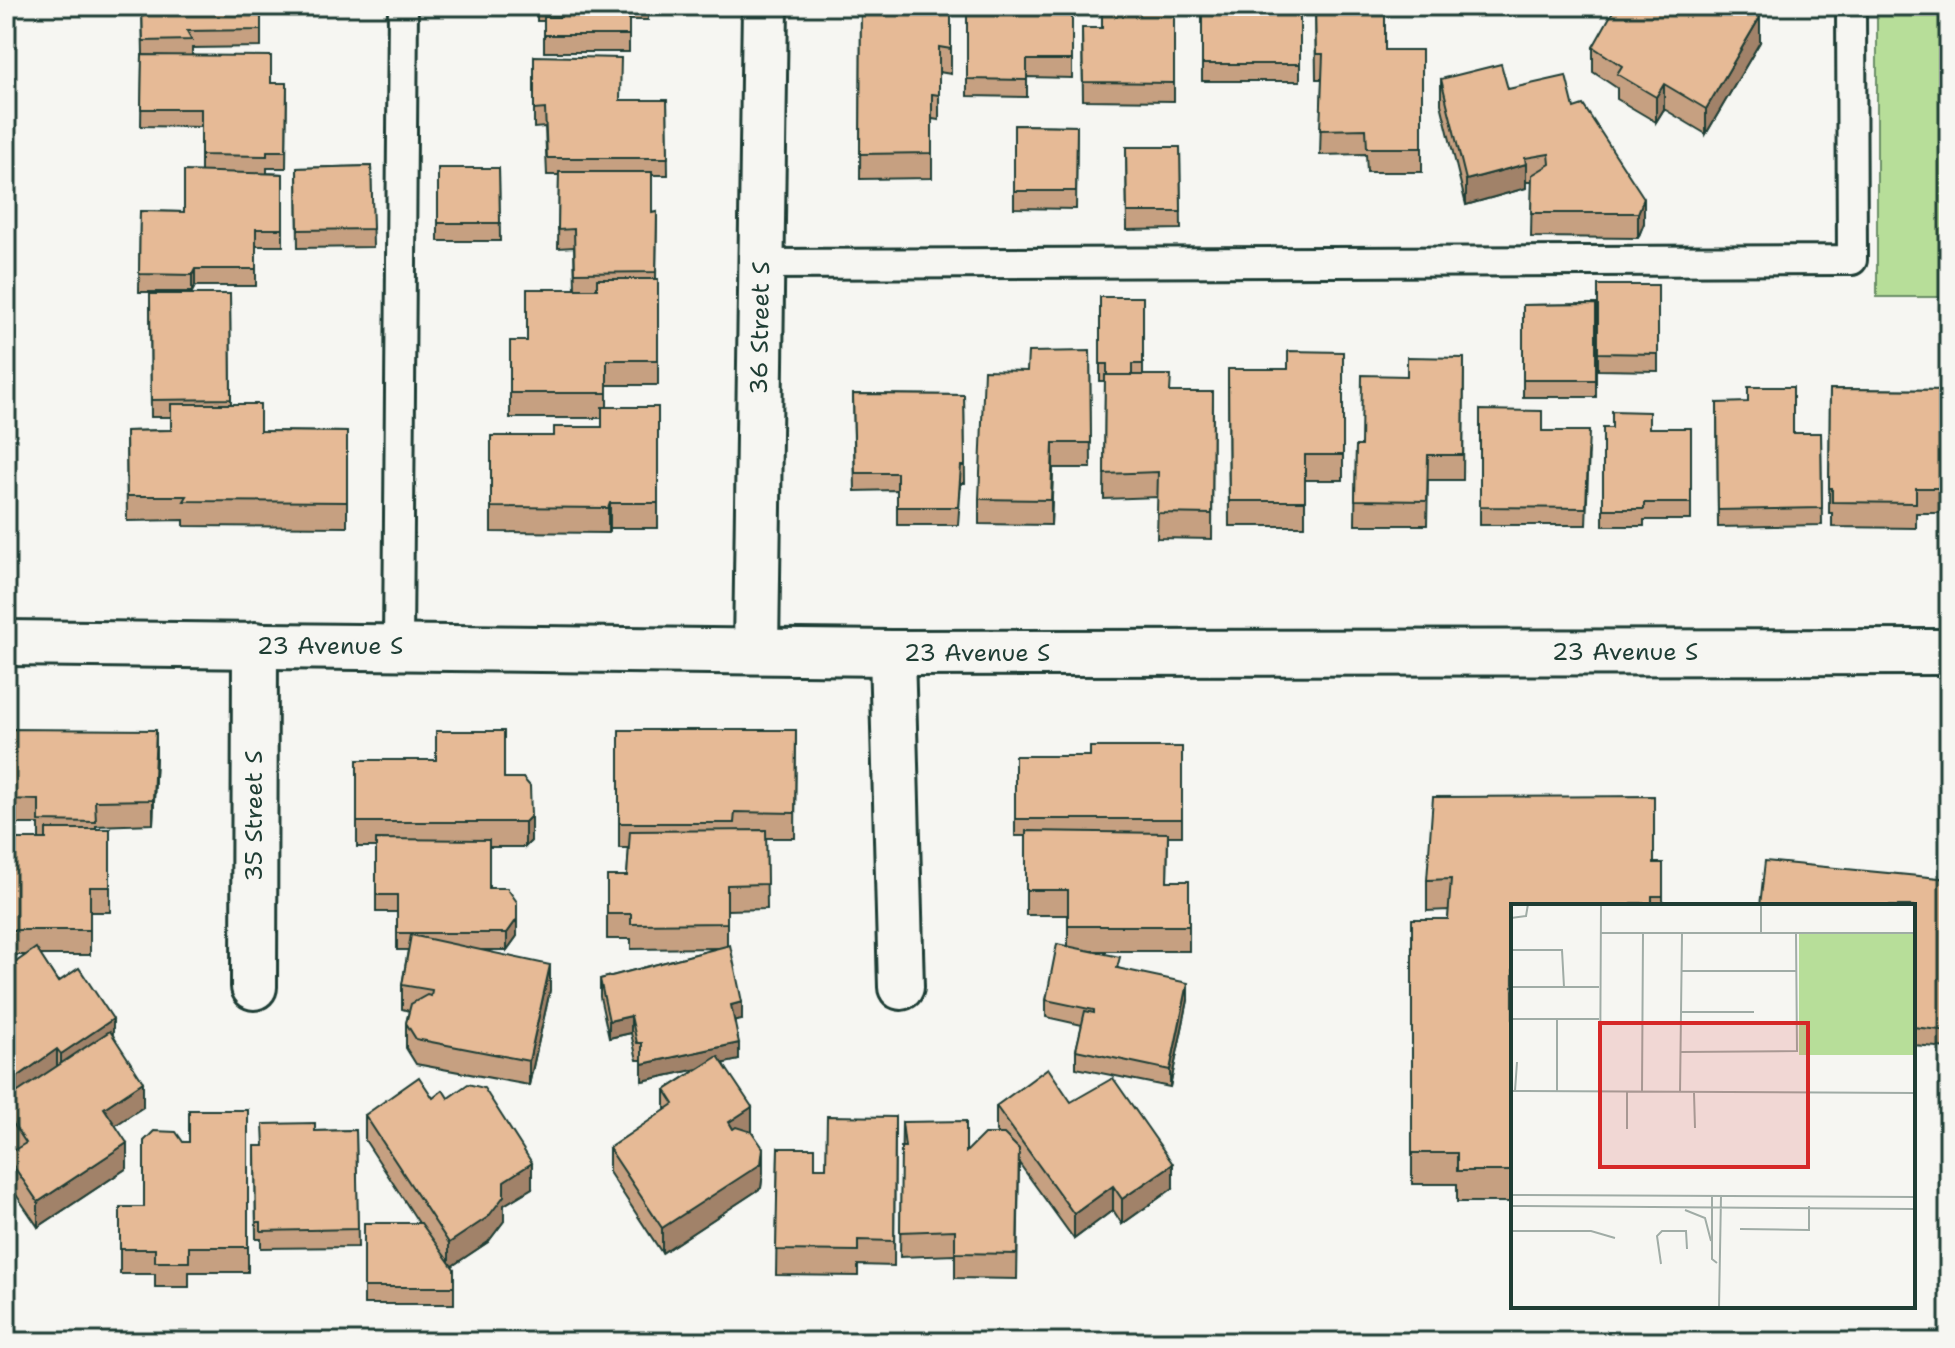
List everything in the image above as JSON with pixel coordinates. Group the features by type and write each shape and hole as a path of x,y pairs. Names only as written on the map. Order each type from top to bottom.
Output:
{"street":[{"name":"36 Street S","path":"756,650 765,6"},
{"name":"23 Avenue S","path":"6,643 892,653 1949,652"},
{"name":"35 Street S","path":"254,987 255,645"},
{"path":"892,653 901,987"}],"lane":[{"path":"398,646 403,6"},
{"path":"761,264 1852,260 1851,6"}],"green space":[{"path":"1877,6 1949,6 1949,297 1877,297"}],"building":[{"path":"142,6 261,6 261,30 187,31 192,40 143,41"},
{"path":"561,6 629,6 629,35 544,35 544,17 561,17"},
{"path":"861,6 951,6 951,49 939,47 939,95 932,94 932,153 860,154"},
{"path":"967,6 1072,6 1072,60 1027,60 1027,80 967,79"},
{"path":"1102,6 1174,6 1174,83 1083,82 1082,28 1102,28"},
{"path":"1202,6 1300,6 1300,64 1202,64"},
{"path":"1315,6 1385,6 1385,50 1422,50 1422,148 1367,148 1366,129 1320,130 1323,54 1316,54"},
{"path":"1616,6 1742,6 1760,17 1706,109 1664,84 1656,97 1617,74 1622,66 1593,47"},
{"path":"142,55 271,56 271,83 287,83 286,151 267,151 267,156 201,155 201,109 141,109"},
{"path":"534,56 621,58 620,100 667,100 668,158 547,158 545,109 534,110"},
{"path":"1501,64 1508,89 1566,76 1574,108 1583,105 1644,198 1638,213 1531,213 1532,175 1550,164 1549,154 1525,158 1526,164 1466,180 1441,79"},
{"path":"1014,125 1077,126 1076,191 1014,191"},
{"path":"1126,147 1180,147 1181,212 1127,212"},
{"path":"371,166 373,229 298,230 297,168"},
{"path":"438,168 499,168 500,223 438,223"},
{"path":"184,171 283,174 283,229 256,229 256,269 195,269 192,275 139,274 140,211 184,212"},
{"path":"559,172 652,172 652,213 657,212 656,272 575,273 574,229 558,230"},
{"path":"597,279 658,279 658,360 607,360 607,393 510,393 510,341 527,341 527,289 597,289"},
{"path":"1598,285 1658,285 1658,354 1598,353"},
{"path":"150,294 230,294 231,399 151,400"},
{"path":"1100,297 1143,297 1143,364 1132,364 1132,375 1107,375 1107,364 1100,364"},
{"path":"1596,304 1596,380 1523,380 1523,305"},
{"path":"1090,351 1091,443 1053,443 1051,500 979,499 984,370 1027,371 1028,352"},
{"path":"1288,351 1343,352 1343,455 1305,455 1305,501 1229,501 1228,369 1288,369"},
{"path":"1407,357 1464,358 1463,455 1428,455 1427,501 1355,500 1356,446 1361,446 1362,375 1407,376"},
{"path":"1105,375 1171,375 1170,392 1213,392 1212,514 1157,513 1158,472 1104,474"},
{"path":"1748,387 1793,387 1793,433 1821,433 1822,508 1718,510 1717,403 1748,402"},
{"path":"1830,389 1949,390 1949,488 1916,488 1916,503 1832,502 1832,488 1829,488"},
{"path":"853,394 964,395 965,466 961,466 958,507 897,507 897,473 855,473"},
{"path":"171,404 260,404 260,431 347,432 347,502 184,501 187,496 127,496 126,431 171,430"},
{"path":"602,407 658,407 658,503 610,503 608,508 491,507 491,436 554,436 554,427 602,427"},
{"path":"1480,410 1542,411 1542,431 1589,431 1586,508 1480,507"},
{"path":"1612,411 1649,412 1649,428 1691,428 1691,503 1644,503 1644,509 1603,509 1603,428 1612,428"},
{"path":"6,729 156,730 153,800 95,801 96,822 39,821 39,800 6,799"},
{"path":"619,730 796,730 795,813 735,812 734,823 619,823"},
{"path":"436,731 504,731 504,778 523,778 530,786 531,816 525,822 357,822 357,760 436,760"},
{"path":"1090,747 1182,747 1182,819 1015,819 1015,756 1090,756"},
{"path":"1654,796 1654,863 1663,863 1663,896 1652,896 1652,903 1511,904 1511,1171 1457,1171 1457,1153 1412,1153 1412,919 1448,919 1451,879 1427,880 1433,797"},
{"path":"46,829 110,829 110,887 90,887 90,930 6,930 6,839 46,839"},
{"path":"766,830 767,884 727,885 727,923 631,924 631,914 607,914 607,876 627,876 630,831"},
{"path":"1026,831 1168,833 1167,881 1189,881 1189,926 1068,926 1068,890 1026,890"},
{"path":"376,839 489,840 489,888 507,888 517,902 517,919 507,933 397,933 397,895 376,895"},
{"path":"1765,861 1949,879 1949,1031 1915,1027 1915,904 1760,904"},
{"path":"411,935 550,965 529,1061 416,1039 406,1023 411,1004 427,995 431,996 432,990 402,985"},
{"path":"1057,944 1120,957 1117,968 1188,983 1170,1070 1076,1050 1085,1011 1094,1013 1094,1010 1046,1000"},
{"path":"730,945 742,1002 731,1005 739,1043 642,1064 642,1043 637,1043 631,1016 609,1021 600,979"},
{"path":"36,948 58,982 79,968 113,1019 61,1054 57,1049 6,1085 6,969"},
{"path":"110,1031 143,1082 104,1108 127,1143 38,1202 6,1155 26,1143 6,1113 6,1100"},
{"path":"718,1056 752,1107 729,1122 733,1129 736,1127 752,1132 763,1148 761,1164 662,1228 609,1148 674,1104 665,1090"},
{"path":"1048,1068 1071,1102 1113,1078 1173,1164 1122,1199 1113,1186 1074,1214 996,1106"},
{"path":"419,1077 433,1098 443,1090 448,1098 468,1084 484,1088 532,1163 504,1181 504,1196 488,1217 449,1243 365,1115"},
{"path":"189,1110 248,1110 248,1247 189,1247 189,1262 155,1262 155,1249 120,1249 120,1207 144,1207 144,1141 154,1131 176,1132 183,1142 189,1142"},
{"path":"827,1116 895,1117 894,1241 858,1240 858,1251 776,1250 778,1148 815,1148 815,1168 826,1168"},
{"path":"966,1121 966,1152 984,1134 1004,1134 1019,1149 1017,1254 955,1253 955,1230 900,1232 901,1147 905,1147 902,1122"},
{"path":"315,1123 315,1131 356,1130 358,1229 261,1231 261,1222 256,1222 255,1146 264,1146 263,1124"},
{"path":"364,1223 421,1223 454,1269 454,1287 364,1287"}]}
